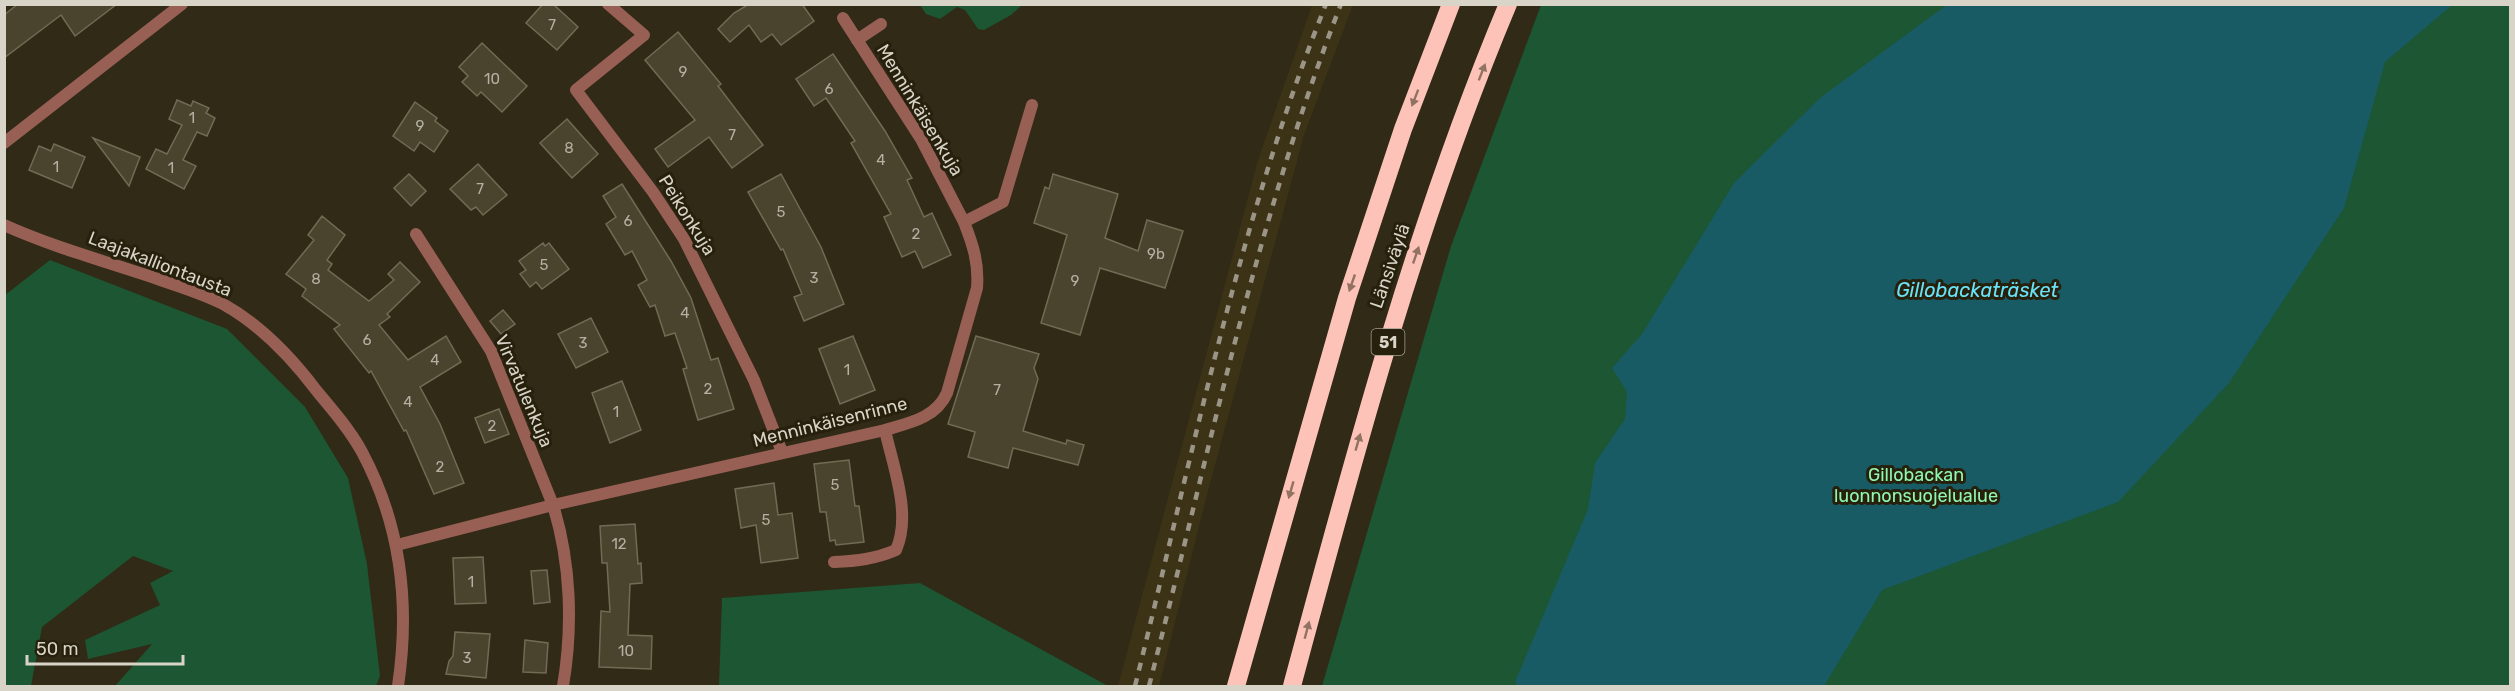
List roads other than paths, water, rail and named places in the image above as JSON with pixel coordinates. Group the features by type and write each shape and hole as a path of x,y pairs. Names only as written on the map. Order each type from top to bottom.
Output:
{"highway":[{"name":"Länsiväylä","path":"1236,687 1347,298 1403,129 1451,4"},
{"name":"Länsiväylä","path":"1292,687 1354,457 1399,302 1508,4"}],"street":[{"path":"4,143 182,4"},
{"name":"Peikonkuja","path":"608,4 644,35 576,90 653,192 684,239 754,380 782,452"},
{"name":"Menninkäisenkuja","path":"843,18 921,139 964,222"},
{"path":"857,40 881,24"},
{"path":"964,222 1003,202 1032,105"},
{"name":"Menninkäisenrinne","path":"397,545 782,452 885,430 914,421 938,408 947,393 977,288 979,271 976,255 964,222"},
{"name":"Laajakalliontausta","path":"4,225 39,240 197,293 222,304 247,320 304,373 340,419 361,452 385,506 397,545 403,625 398,687"},
{"name":"Virvatulenkuja","path":"417,234 491,351 561,530 566,561 568,614 563,687"},
{"path":"834,562 861,561 879,557 896,550 902,536 901,503 885,430"}],"water":[{"name":"Gillobackaträsket","path":"1948,4 2452,5 2385,62 2344,208 2229,383 2118,502 1882,590 1824,686 1518,686 1515,682 1588,509 1595,463 1625,419 1627,392 1612,368 1642,334 1734,183 1821,97"}],"railway":[{"path":"1135,686 1197,428 1242,256 1267,171 1326,4"},
{"path":"1149,686 1258,257 1310,87 1341,4"}],"park label":[{"name":"Gillobackan luonnonsuojelualue","path":"1916,485"}]}
